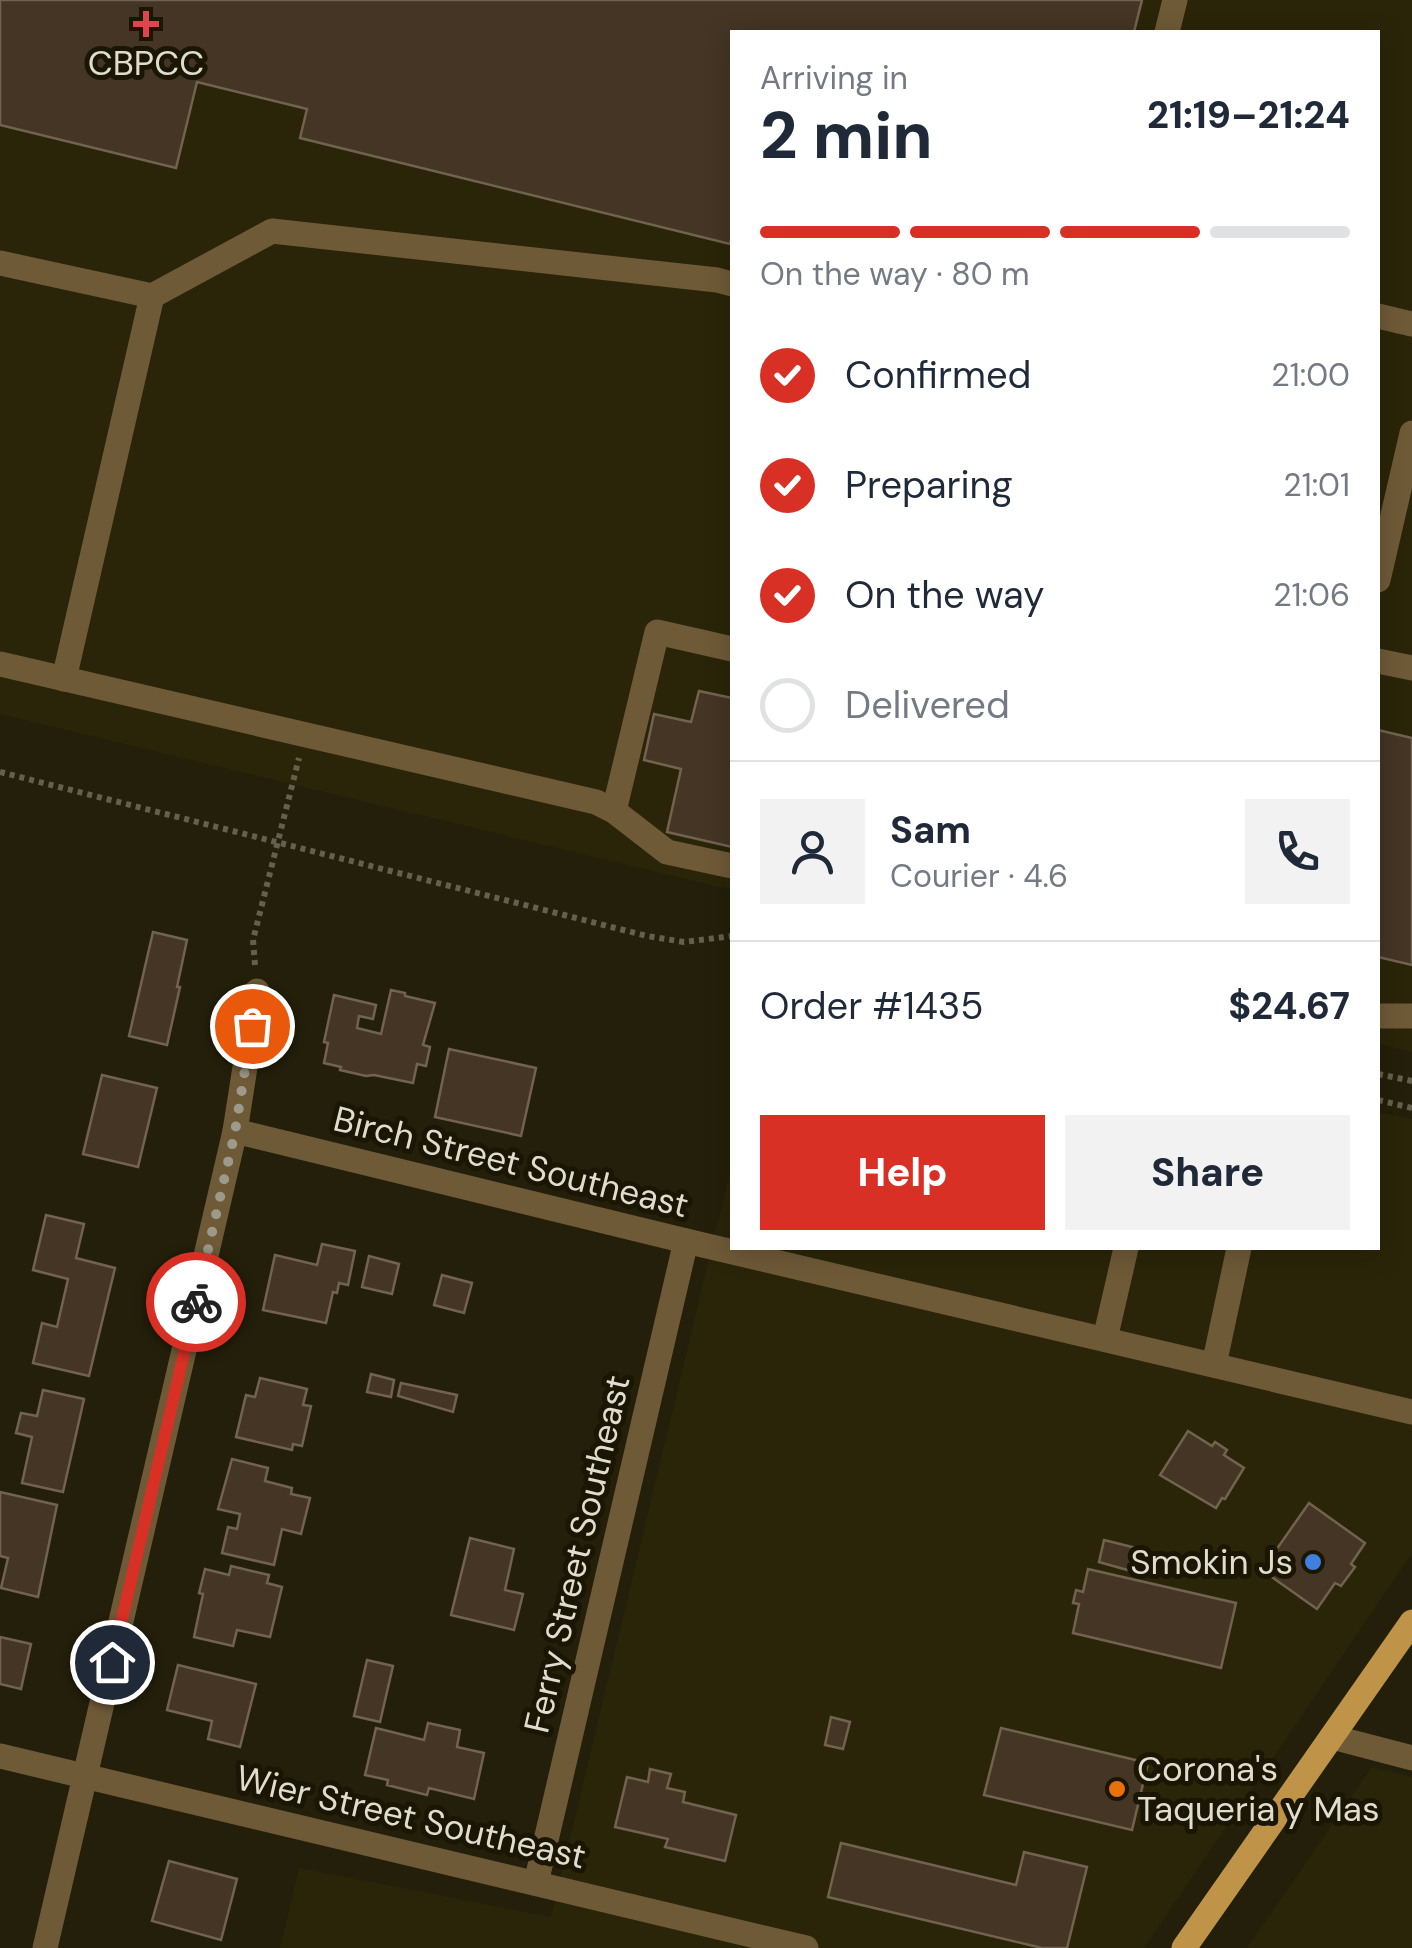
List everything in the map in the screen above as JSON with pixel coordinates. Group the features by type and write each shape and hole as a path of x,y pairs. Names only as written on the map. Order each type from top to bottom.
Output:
{"main road":[{"path":"1184,1948 1412,1622"}],"street":[{"path":"1168,30 1175,0"},
{"path":"0,263 152,296 272,231 730,284"},
{"path":"64,679 152,296"},
{"path":"1380,316 1412,324"},
{"path":"1380,571 1412,432"},
{"path":"614,811 658,632 730,649"},
{"path":"1380,661 1412,668"},
{"path":"0,664 596,802 614,811 667,852 730,866"},
{"path":"45,1948 235,1132 257,991"},
{"path":"1380,1016 1412,1016"},
{"name":"Birch Street Southeast","path":"235,1132 1412,1412"},
{"name":"Ferry Street Southeast","path":"536,1882 686,1241"},
{"path":"1105,1339 1126,1250"},
{"path":"1214,1365 1239,1250"},
{"path":"1332,1736 1412,1758"},
{"name":"Wier Street Southeast","path":"0,1756 806,1948"}],"path":[{"path":"257,991 253,940 305,734"},
{"path":"0,772 647,936 684,942 730,936"},
{"path":"1380,1074 1412,1082"},
{"path":"1380,1100 1412,1108"}],"shaded area":[{"path":"0,0 1412,0 1412,1052 1380,1044 1380,30 730,30 730,890 0,714"},
{"path":"1380,1112 1412,1119 1412,1553 1144,1948 280,1948 299,1868 551,1917 730,1171 730,1250 1380,1250"},
{"path":"1372,1767 1412,1777 1412,1948 1247,1948"}],"building":[{"path":"0,0 1142,0 1134,30 730,30 730,244 300,138 307,109 197,82 176,168 0,125"},
{"path":"699,691 730,698 730,847 667,832 681,769 644,760 654,714 691,722"},
{"path":"1380,730 1412,738 1412,965 1380,957"},
{"path":"153,932 187,940 167,1045 129,1036"},
{"path":"391,990 435,1003 423,1045 430,1047 426,1066 417,1064 413,1083 366,1076 324,1063 328,1043 324,1042 334,995 376,1005 373,1019 359,1016 357,1028 381,1034"},
{"path":"449,1049 536,1068 521,1136 435,1117"},
{"path":"102,1075 157,1088 138,1167 83,1154"},
{"path":"46,1215 84,1224 76,1258 115,1268 89,1376 33,1363 42,1323 57,1327 68,1279 33,1270"},
{"path":"322,1244 355,1251 348,1285 339,1283 337,1293 333,1292 326,1323 263,1310 275,1255 317,1265"},
{"path":"369,1256 399,1264 392,1294 362,1287"},
{"path":"442,1275 472,1283 464,1313 434,1305"},
{"path":"371,1374 394,1380 391,1397 367,1392"},
{"path":"260,1378 307,1389 303,1405 311,1406 302,1446 293,1444 292,1450 236,1437 246,1395 255,1397"},
{"path":"401,1383 457,1395 453,1412 398,1396"},
{"path":"43,1390 84,1399 63,1492 22,1483 32,1437 16,1433 21,1413 37,1416"},
{"path":"1188,1431 1212,1446 1215,1442 1227,1450 1224,1455 1244,1468 1216,1508 1160,1475"},
{"path":"232,1459 268,1468 265,1481 310,1498 301,1534 282,1529 274,1565 222,1553 228,1527 237,1529 240,1514 218,1509"},
{"path":"0,1492 57,1505 38,1597 1,1588 8,1558 0,1556"},
{"path":"1309,1503 1365,1543 1351,1564 1355,1567 1341,1586 1335,1583 1317,1609 1262,1570"},
{"path":"470,1538 514,1549 505,1590 523,1594 514,1630 451,1615"},
{"path":"1104,1540 1144,1550 1138,1573 1099,1562"},
{"path":"231,1566 269,1575 267,1583 282,1587 270,1637 237,1630 233,1646 194,1637 205,1569 229,1575"},
{"path":"1088,1569 1236,1603 1221,1668 1073,1633 1079,1604 1073,1603 1076,1590 1083,1592"},
{"path":"0,1637 31,1644 21,1689 0,1684"},
{"path":"367,1660 393,1666 380,1722 354,1716"},
{"path":"178,1665 256,1684 240,1747 208,1739 212,1721 167,1710"},
{"path":"831,1717 850,1722 843,1749 825,1745"},
{"path":"428,1723 460,1730 457,1747 484,1753 474,1799 429,1788 427,1795 365,1775 376,1728 424,1740"},
{"path":"1001,1728 1148,1763 1132,1830 984,1795"},
{"path":"650,1769 671,1774 667,1788 685,1792 683,1802 736,1815 725,1861 665,1847 668,1839 615,1827 627,1777 648,1782"},
{"path":"841,1843 1016,1885 1024,1852 1087,1867 1067,1948 1042,1948 828,1897"},
{"path":"169,1861 237,1879 221,1940 152,1921"}],"way so far":[{"path":"196,1302 235,1132 252,1026"}],"place":[{"name":"CBPCC","path":"146,24"},
{"name":"Smokin Js","path":"1313,1562"},
{"name":"Corona's Taqueria y Mas","path":"1117,1789"}],"route":[{"path":"112,1662 196,1302"}]}
